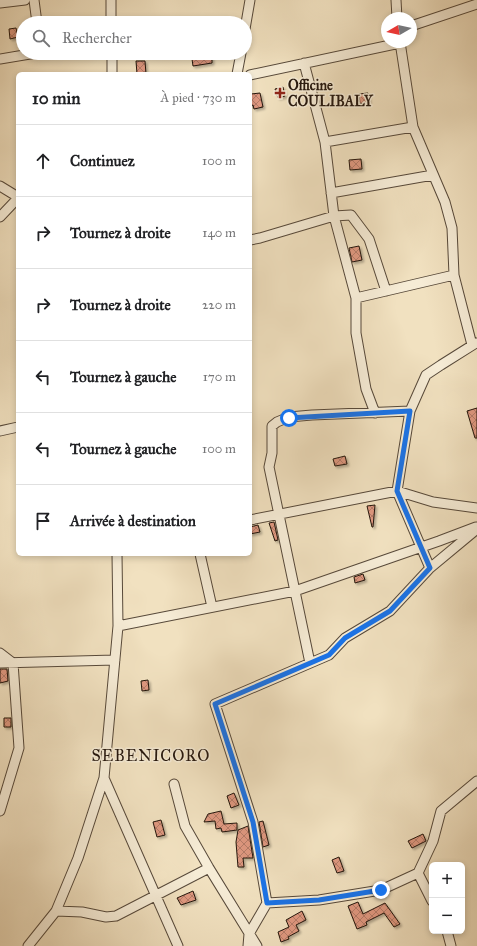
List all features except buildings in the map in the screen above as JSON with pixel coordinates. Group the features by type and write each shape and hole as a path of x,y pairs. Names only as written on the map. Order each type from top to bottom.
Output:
{"street":[{"path":"0,3 25,0"},
{"path":"34,0 36,16"},
{"path":"111,0 111,16"},
{"path":"247,16 250,0"},
{"path":"396,0 397,12"},
{"path":"417,24 477,4"},
{"path":"252,75 381,46"},
{"path":"401,48 413,127 445,202 452,228 454,275 474,344 426,375 410,411 397,491 430,568"},
{"path":"0,59 16,56"},
{"path":"112,60 112,72"},
{"path":"237,72 240,60"},
{"path":"304,63 325,142 334,216 356,298 356,333 366,389 375,413"},
{"path":"325,142 413,127"},
{"path":"331,193 434,175"},
{"path":"0,186 16,197"},
{"path":"0,217 16,200"},
{"path":"252,240 334,216 351,215 369,239 386,291"},
{"path":"356,298 454,275"},
{"path":"310,663 269,466 272,453 272,426 277,422 289,418 312,415 410,411"},
{"path":"0,431 16,427"},
{"path":"252,520 397,491 433,502 477,508"},
{"path":"118,626 295,590 421,547 477,526"},
{"path":"248,946 249,934 267,903 253,822 215,704 329,655 345,638 390,611 430,568 477,529"},
{"path":"28,946 56,911 78,858 104,778 118,626 117,556"},
{"path":"200,556 212,607"},
{"path":"0,652 13,663 20,748 0,811"},
{"path":"0,663 115,660"},
{"path":"104,778 178,946"},
{"path":"267,903 319,900 381,890 418,873 433,841 441,811 477,781"},
{"path":"174,784 185,826 257,946"},
{"path":"56,911 82,912 106,917 116,916 209,868"},
{"path":"418,873 430,898"},
{"path":"447,934 451,946"}],"place":[{"name":"Officine COULIBALY","path":"280,93"}],"district":[{"name":"SEBENICORO","path":"151,755"}],"route":[{"path":"289,418 312,415 410,411 397,491 430,568 390,611 345,638 329,655 215,704 253,822 267,903 319,900 381,890"}]}
